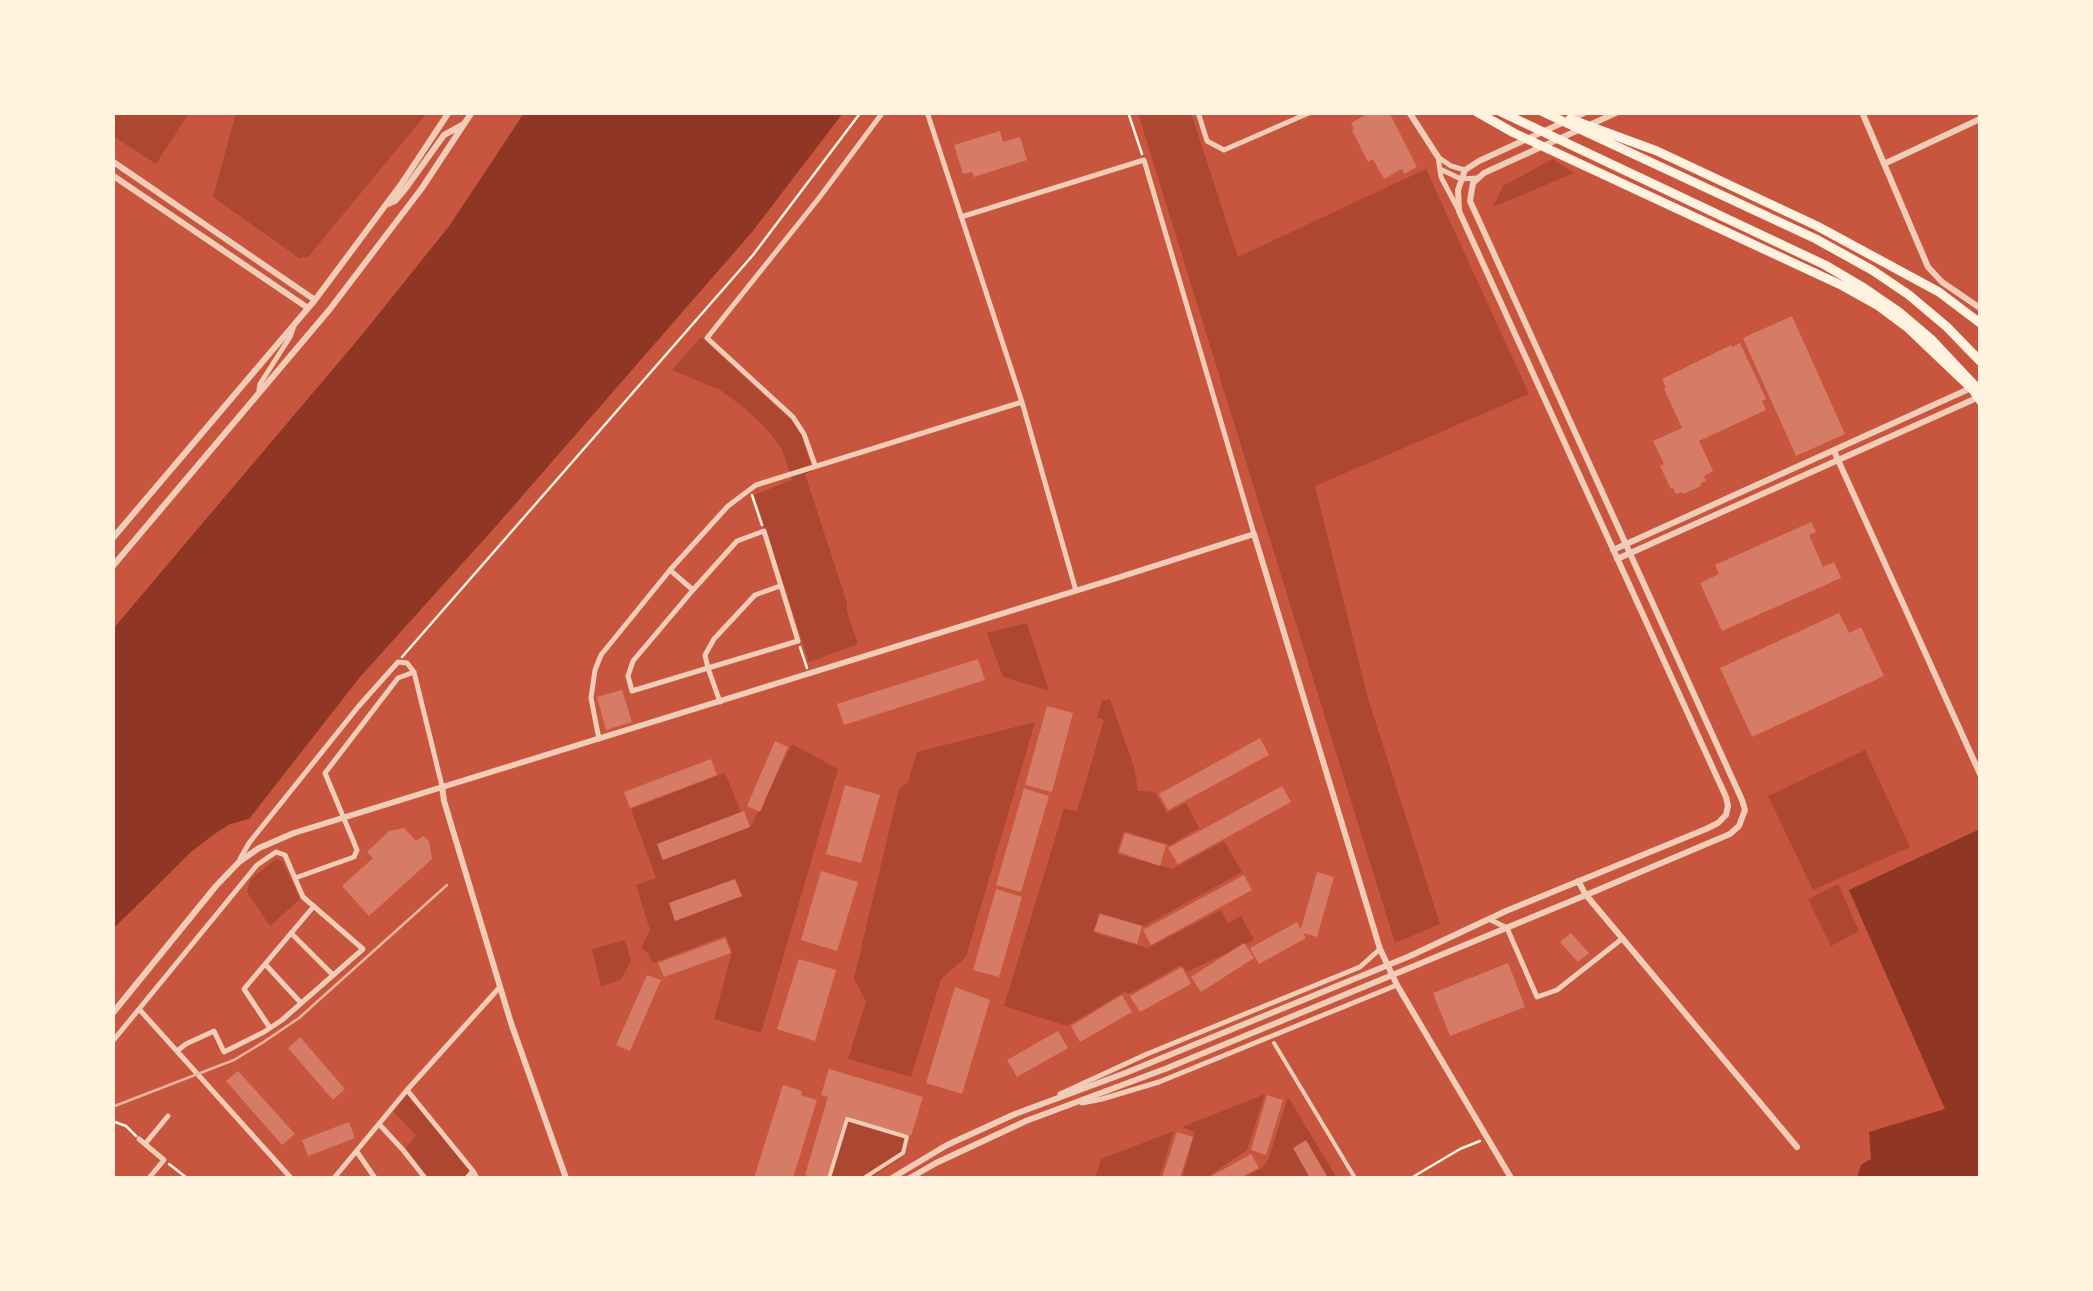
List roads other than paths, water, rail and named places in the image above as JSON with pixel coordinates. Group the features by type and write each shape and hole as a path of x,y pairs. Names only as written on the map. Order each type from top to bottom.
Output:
{"highway":[{"path":"1477,112 1877,305 1908,328 1978,393"},
{"path":"1500,112 1825,265 1899,312 1932,340 1978,393"},
{"path":"1543,112 1816,238 1909,296 1980,361"},
{"path":"1553,112 1657,151 1817,226 1939,292 1980,323"}],"street":[{"path":"112,539 315,300 449,112"},
{"path":"112,567 330,310 422,188 472,112"},
{"path":"815,465 804,434 793,418 706,338 883,112"},
{"path":"928,112 1022,402 1076,591"},
{"path":"1198,112 1208,141 1224,150 1312,112"},
{"path":"1044,1102 1410,956 1718,823 1726,814 1728,806 1459,210 1448,194 1438,157 1409,112"},
{"path":"1459,210 1458,190 1465,170 1586,112"},
{"path":"1440,170 1462,179 1478,178 1618,112"},
{"path":"1862,112 1928,266 1942,282 1980,308"},
{"path":"1886,163 1980,119"},
{"path":"384,206 406,188 444,135 465,124"},
{"path":"1438,157 1465,170"},
{"path":"112,160 315,300"},
{"path":"961,217 1144,160 1380,949 1397,985 1512,1178"},
{"path":"112,175 308,308"},
{"path":"910,1178 985,1140 1508,928 1730,834 1739,826 1745,810 1742,800 1470,201 1478,178"},
{"path":"258,394 295,323"},
{"path":"1617,559 1629,548 1834,450 1978,393"},
{"path":"1613,550 1629,548 1838,460 1978,393"},
{"path":"599,740 591,698 594,670 601,655 728,506 756,485 1022,402"},
{"path":"1834,450 1980,774"},
{"path":"764,532 780,586 798,641 632,690 628,676 633,661 737,540 764,532"},
{"path":"112,1014 239,862 259,848 294,833 1254,534"},
{"path":"670,570 693,590"},
{"path":"720,702 706,654 714,639 754,595 780,586"},
{"path":"239,862 249,843 358,707 398,662 407,663 414,672 444,801 500,987 566,1178"},
{"path":"295,878 354,857 357,850 325,773 398,678 414,672"},
{"path":"112,1042 257,865 276,852 284,855 303,897 363,949 270,1028 224,1052 214,1031 177,1052"},
{"path":"1578,881 1798,1147"},
{"path":"270,1028 244,989 314,906"},
{"path":"1490,919 1508,928 1537,997 1558,990 1623,938"},
{"path":"291,933 333,976"},
{"path":"892,1178 947,1145 1146,1054 1360,967 1380,949"},
{"path":"265,964 301,1003"},
{"path":"1067,1106 1159,1082 1397,985"},
{"path":"334,1178 500,987"},
{"path":"138,1008 291,1178"},
{"path":"1274,1044 1355,1178"},
{"path":"407,1090 477,1178"},
{"path":"149,1178 164,1160 142,1141 168,1116"},
{"path":"829,1178 847,1120 907,1138 903,1153 864,1178"},
{"path":"379,1124 425,1178"},
{"path":"356,1152 375,1178"},
{"path":"467,1178 473,1171"}],"railway":[{"path":"112,1107 234,1060 262,1043 299,1018 447,885"}]}
